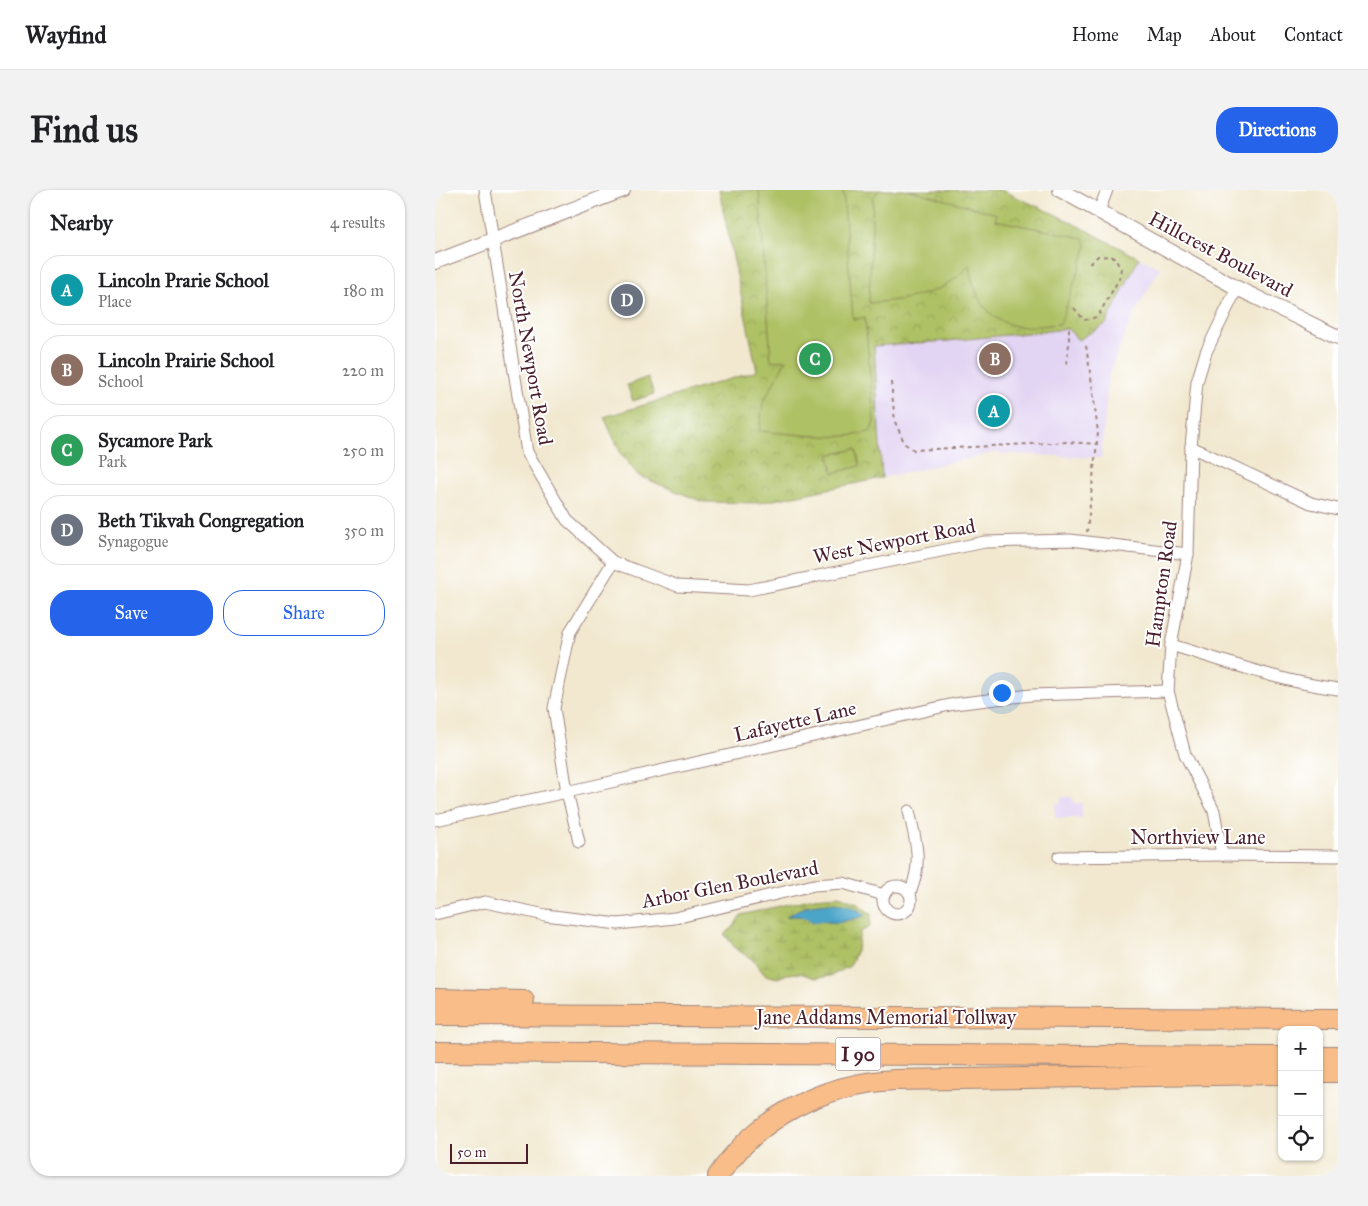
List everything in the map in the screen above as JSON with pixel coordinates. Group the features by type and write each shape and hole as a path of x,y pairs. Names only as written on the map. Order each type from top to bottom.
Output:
{"highway":[{"path":"435,999 528,1001 637,1015"},
{"name":"Jane Addams Memorial Tollway","path":"435,1014 1338,1019"},
{"name":"Jane Addams Memorial Tollway","path":"435,1052 1278,1057"},
{"path":"1323,1057 1338,1057"},
{"path":"1323,1072 1338,1072"},
{"path":"718,1176 747,1141 786,1111 819,1095 855,1084 894,1080 1278,1074"}],"street":[{"name":"North Newport Road","path":"485,190 527,452 567,520 613,562"},
{"path":"435,262 623,190"},
{"name":"Hillcrest Boulevard","path":"1059,190 1099,210 1237,288 1338,337"},
{"path":"1099,210 1107,190"},
{"name":"Hampton Road","path":"1223,855 1214,811 1185,754 1168,691 1171,645 1188,554 1191,447 1197,382 1206,352 1237,288"},
{"path":"1191,447 1311,503 1338,509"},
{"name":"West Newport Road","path":"613,562 678,586 749,590 985,542 1070,540 1188,554"},
{"path":"579,842 567,792 554,708 570,632 613,562"},
{"path":"1171,645 1275,675 1338,689"},
{"name":"Lafayette Lane","path":"435,820 954,704 1031,696 1168,691"},
{"path":"909,811 919,860 916,879 910,893 910,907 902,914 897,914 889,912 883,904 884,895 895,886 905,888 910,893"},
{"name":"Northview Lane","path":"1059,857 1338,856"},
{"name":"Arbor Glen Boulevard","path":"435,914 485,902 545,915 618,924 675,918 814,885 843,883 884,895"}],"path":[{"path":"1074,308 1084,320 1098,316 1119,279 1121,269 1114,257 1099,256 1089,264"},
{"path":"1066,364 1069,345 1069,324"},
{"path":"1086,346 1098,433 1086,541"},
{"path":"891,382 895,422 905,444 914,450 1068,442 1097,444"}],"shaded area":[{"path":"1139,258 1160,268 1132,318 1109,373 1101,458 992,453 882,478 874,346 937,342 1106,324"},
{"path":"1061,797 1072,797 1073,803 1082,803 1082,818 1055,818 1055,803 1061,803"}],"green space":[{"path":"719,190 1001,190 1063,218 1139,258 1106,324 1078,340 1068,329 874,346 882,478 759,503 703,502 639,476 622,456 604,417 757,371"},
{"path":"759,190 843,190 853,320 865,317 874,422 871,431 846,436 832,436 759,431 763,403 786,360 771,361"},
{"path":"879,190 910,190 997,214 995,220 1083,238 1086,245 1085,252 1060,324 1021,327 1005,323 996,318 982,304 977,295 969,265 949,283 923,294 910,298 869,303 873,197"},
{"path":"648,377 654,394 633,401 627,385"},
{"path":"856,449 860,466 833,473 829,455"},
{"path":"839,896 857,903 871,914 870,927 860,932 857,950 850,966 831,976 815,978 800,973 787,974 778,978 765,975 752,959 736,949 725,935 741,915 814,898"}],"water":[{"path":"832,903 850,906 865,916 837,923 822,921 813,923 800,917 786,917 808,906"}],"place":[{"name":"Beth Tikvah Congregation","path":"627,300"},
{"name":"Sycamore Park","path":"815,359"},
{"name":"Lincoln Prairie School","path":"995,359"},
{"name":"Lincoln Prarie School","path":"994,411"}]}
